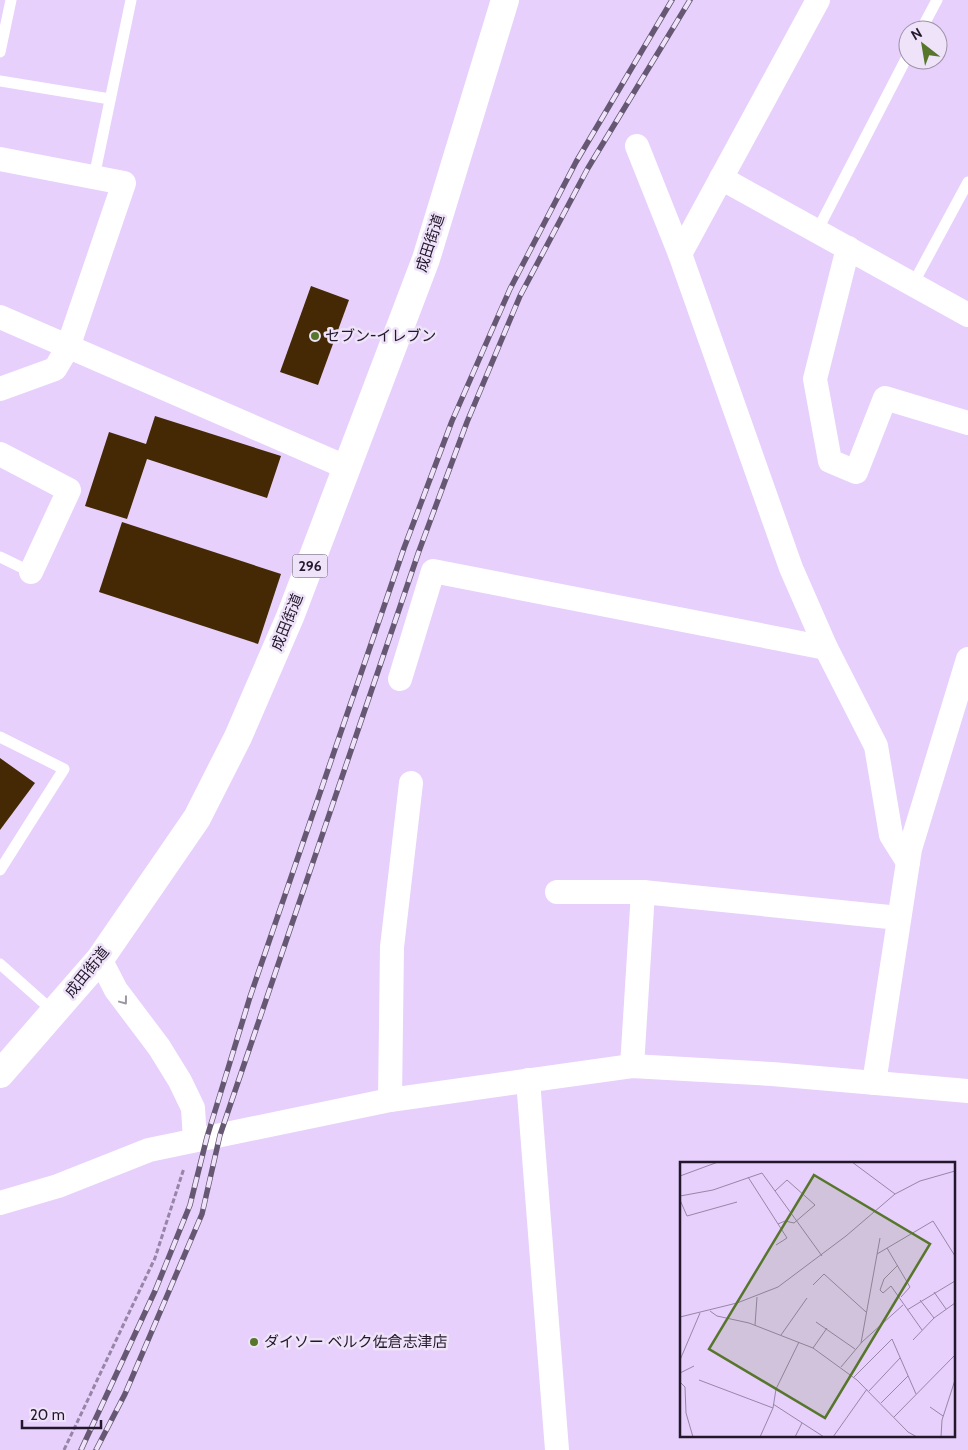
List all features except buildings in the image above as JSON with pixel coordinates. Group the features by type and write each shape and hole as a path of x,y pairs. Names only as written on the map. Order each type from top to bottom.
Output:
{"highway":[{"name":"成田街道","path":"0,1074 100,959 197,818 238,737 290,617 426,258 505,0"}],"street":[{"path":"680,254 818,0"},
{"path":"637,146 680,254 790,568 826,648 876,746 891,835 908,862"},
{"path":"0,159 124,183 68,346 55,369 0,389"},
{"path":"721,178 968,315"},
{"path":"848,248 815,380 830,461 856,472 885,398 968,423"},
{"path":"0,318 348,468"},
{"path":"0,454 69,490 31,572"},
{"path":"400,679 433,571 826,648"},
{"path":"874,1083 910,849 968,659"},
{"path":"390,1100 392,947 411,783"},
{"path":"557,892 643,892 899,918"},
{"path":"632,1066 643,892"},
{"path":"100,959 116,990 159,1047 180,1081 193,1108 194,1140"},
{"path":"0,1203 58,1186 149,1150 194,1140 390,1100 632,1066 968,1091"},
{"path":"528,1080 557,1450"}],"lane":[{"path":"0,52 11,0"},
{"path":"94,177 131,0"},
{"path":"926,20 936,0"},
{"path":"816,231 900,70"},
{"path":"0,81 110,99"},
{"path":"913,284 968,182"},
{"path":"0,557 31,572"},
{"path":"0,736 64,768 0,870"},
{"path":"0,964 54,1012"}],"path":[{"path":"64,1450 155,1258 175,1191 194,1140"}],"railway":[{"path":"81,1450 155,1291 190,1205 207,1137 250,997 404,548 452,421 510,289 576,162 672,0"},
{"path":"96,1450 125,1394 202,1214 220,1135 419,551 467,422 520,296 588,168 690,0"}],"place":[{"name":"セブン-イレブン","path":"315,336"},
{"name":"ダイソー ベルク佐倉志津店","path":"254,1342"}]}
